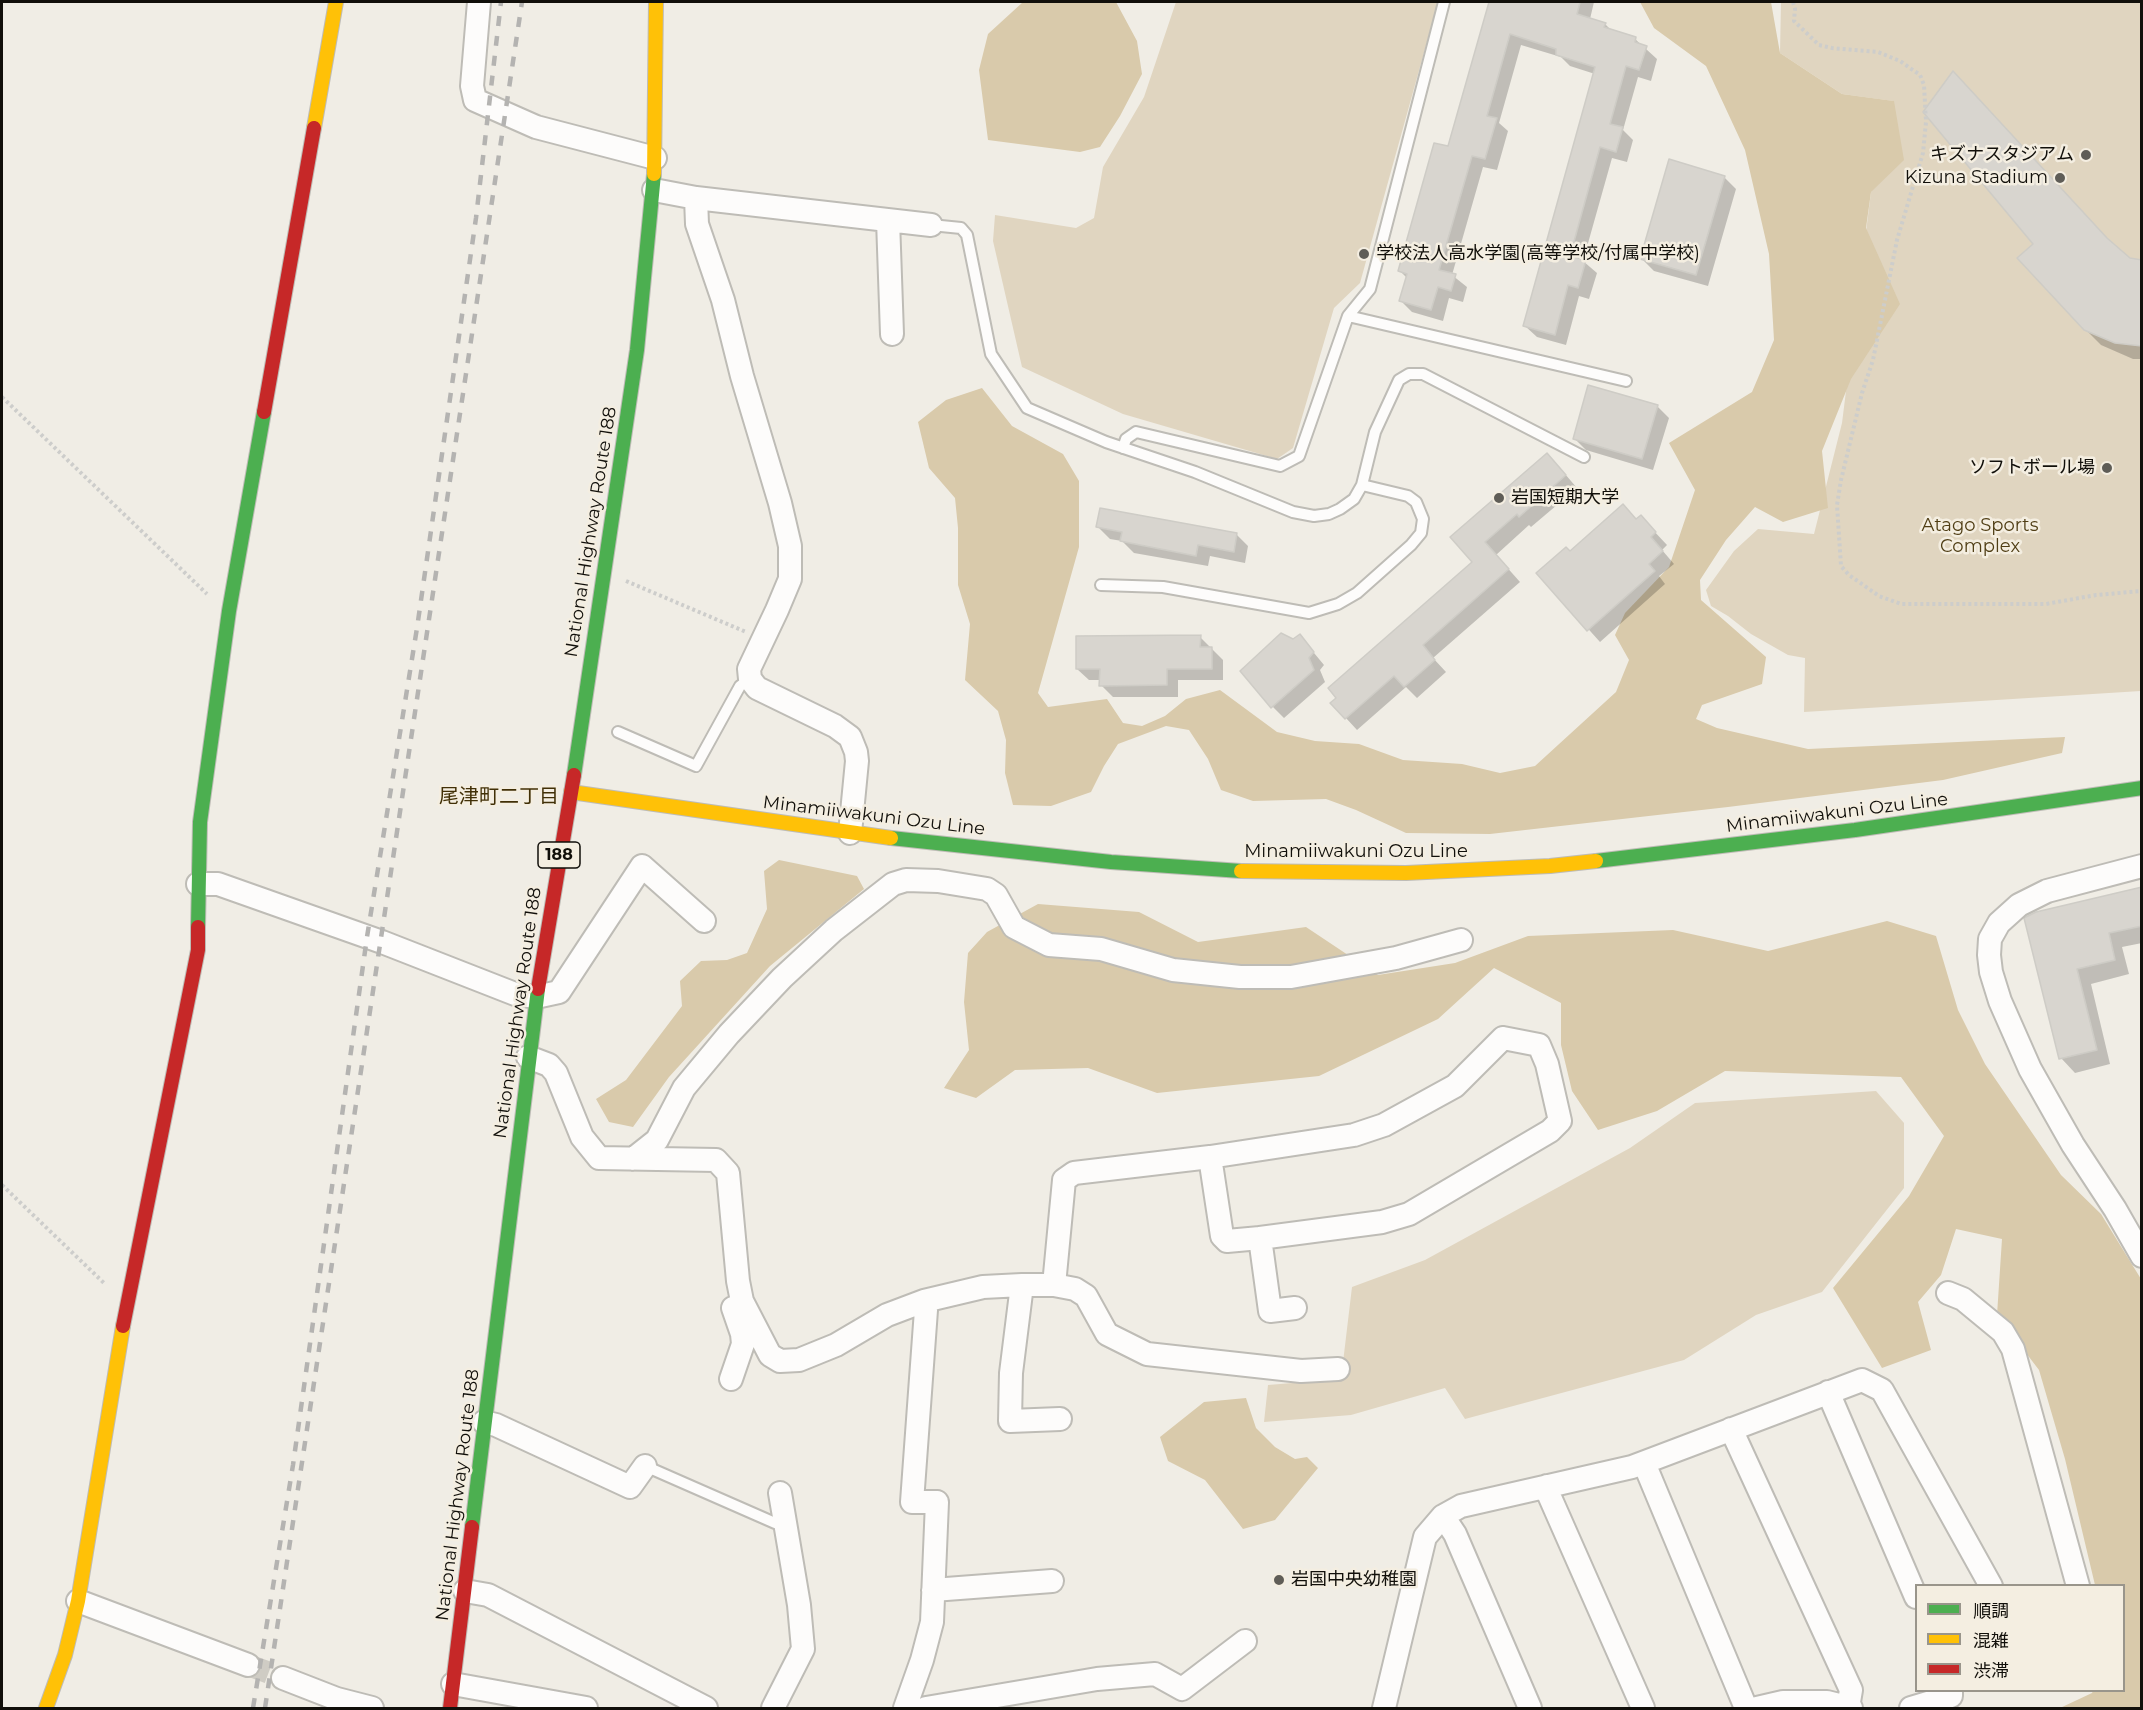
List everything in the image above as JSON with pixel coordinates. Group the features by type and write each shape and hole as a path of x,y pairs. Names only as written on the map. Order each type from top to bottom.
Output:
{"main road":[{"path":"46,1708 65,1654 78,1601 127,1299 198,950 200,822 229,611 336,2"},
{"name":"National Highway Route 188","path":"450,1708 536,997 571,792 637,350 654,190 656,2"},
{"name":"Minamiiwakuni Ozu Line","path":"571,792 850,833 1111,862 1264,873 1406,873 1550,866 1855,830 2142,788"}],"street":[{"path":"479,2 472,86 475,100 536,127 655,158"},
{"path":"654,190 696,198 931,225"},
{"path":"696,198 697,224 723,300 790,546 790,579 748,669 750,679 757,688 835,726 850,737 857,761 850,833"},
{"path":"888,220 892,334"},
{"path":"198,884 218,884 382,942 515,994 536,997 559,992 642,866 704,921"},
{"path":"2142,866 2047,891 2019,905 1999,923 1990,939 1989,955 1991,972 2000,1000 2030,1069 2073,1145 2115,1209 2142,1256"},
{"path":"633,1159 657,1140 684,1088 729,1034 782,978 834,930 893,884 906,880 938,881 987,888 996,895 1014,927 1050,945 1101,949 1173,970 1240,977 1291,977 1396,958 1461,940"},
{"path":"1054,1285 1064,1180 1074,1173 1210,1157 1353,1136 1384,1125 1455,1086 1503,1038 1539,1045 1547,1064 1560,1121 1550,1131 1409,1214 1382,1222 1260,1238 1227,1241 1222,1236 1210,1157"},
{"path":"528,1057 549,1065 556,1073 582,1137 599,1158 716,1160 728,1173 738,1281 742,1301 770,1355 780,1361 800,1360 836,1346 887,1315 924,1301 983,1287 1054,1285 1075,1289 1086,1296 1107,1334 1147,1354 1301,1371 1338,1369"},
{"path":"1260,1238 1270,1311 1295,1308"},
{"path":"731,1379 742,1344 742,1334 731,1292 738,1281"},
{"path":"1022,1285 1011,1373 1010,1421 1060,1419"},
{"path":"1948,1293 1963,1299 2003,1332 2013,1349 2077,1584"},
{"path":"905,1708 922,1660 932,1622 937,1502 912,1502 926,1310 924,1301"},
{"path":"1384,1708 1425,1537 1443,1516 1461,1506 1632,1467 1862,1380 1882,1390 1990,1584"},
{"path":"1828,1392 1915,1592"},
{"path":"484,1422 496,1425 630,1487 645,1466"},
{"path":"1731,1429 1851,1690 1850,1708 1827,1702 1783,1702 1757,1708"},
{"path":"1644,1463 1746,1708"},
{"path":"1547,1486 1643,1708"},
{"path":"773,1708 803,1649 799,1605 780,1493"},
{"path":"1443,1516 1455,1534 1530,1708"},
{"path":"933,1590 1052,1581"},
{"path":"465,1591 489,1595 699,1707"},
{"path":"78,1601 248,1665"},
{"path":"926,1708 1097,1679 1155,1674 1182,1689 1245,1641"},
{"path":"283,1678 337,1699 372,1708"},
{"path":"453,1684 586,1708"},
{"path":"1911,1708 1951,1696 1951,1692"}],"lane":[{"path":"1123,448 1126,439 1136,432 1280,466 1299,456 1348,316 1370,288 1444,2"},
{"path":"931,225 961,228 967,235 991,354 1027,408 1123,448 1195,472 1293,512 1314,516 1340,509 1353,499 1362,485 1375,432 1399,380 1409,374 1423,374 1584,457"},
{"path":"1348,316 1626,381"},
{"path":"1101,585 1163,587 1309,613 1338,604 1357,593 1411,545 1421,533 1423,519 1416,502 1408,496 1362,485"},
{"path":"618,732 696,766 740,686 750,679"},
{"path":"645,1466 774,1523 786,1524"}],"path":[{"path":"1793,2 1794,21 1819,45 1878,52 1900,61 1920,75 1924,85 1926,122 1923,153 1897,240 1872,360 1841,480 1837,505 1841,566 1849,575 1879,596 1901,604 2046,604 2096,595 2142,591"},
{"path":"2,397 218,604 229,611"},
{"path":"603,571 763,639"},
{"path":"2,1185 114,1293 127,1299"}],"green space":[{"path":"1176,2 1438,2 1360,283 1334,308 1293,448 1277,459 1123,414 1022,367 993,241 995,215 1076,228 1094,218 1103,167 1144,97"},
{"name":"Atago Sports Complex","path":"1781,2 2141,2 2141,691 1804,712 1805,658 1788,655 1751,634 1711,606 1706,590 1734,551 1758,529 1814,534 1842,423 1871,192 1893,101 1842,94 1780,53"},
{"path":"1876,1091 1904,1123 1904,1188 1822,1292 1756,1315 1684,1360 1465,1419 1445,1388 1351,1415 1264,1422 1268,1385 1341,1379 1352,1287 1425,1260 1630,1148 1695,1103"}],"shaded area":[{"path":"1023,2 1116,2 1137,41 1142,74 1120,116 1100,147 1080,152 988,140 979,70 988,34"},
{"path":"1640,2 1771,2 1780,53 1842,94 1894,101 1904,160 1871,192 1866,228 1900,304 1851,379 1822,451 1828,508 1783,522 1755,507 1726,540 1700,580 1701,600 1766,657 1762,684 1702,705 1696,719 1717,728 1808,749 2065,737 2062,753 1943,780 1728,807 1490,834 1406,833 1326,799 1253,801 1221,790 1208,759 1189,730 1166,726 1118,744 1091,792 1051,806 1013,805 1005,773 1006,740 998,711 965,680 970,624 958,585 958,528 955,498 929,468 918,422 946,400 982,388 1012,426 1063,454 1079,481 1079,547 1038,693 1048,707 1107,699 1123,723 1142,726 1165,716 1186,699 1220,690 1277,732 1315,741 1359,744 1403,760 1462,764 1500,773 1535,766 1616,692 1629,660 1615,635 1625,613 1669,567 1695,490 1669,443 1752,392 1774,340 1769,254 1745,150 1706,66 1654,28"},
{"path":"779,860 857,876 864,889 770,966 669,1077 633,1127 609,1122 596,1099 626,1080 682,1006 680,981 701,961 727,960 747,953 767,909 764,871"},
{"path":"1038,904 1139,912 1198,942 1306,927 1378,975 1455,963 1528,936 1673,930 1768,951 1887,921 1936,936 1958,1010 1985,1064 2061,1175 2101,1214 2141,1279 2141,1708 2060,1708 2092,1692 2125,1692 2125,1584 2095,1584 2065,1459 2039,1370 1997,1315 2002,1239 1956,1229 1941,1275 1918,1302 1931,1350 1882,1368 1833,1288 1909,1196 1944,1136 1901,1077 1725,1071 1657,1111 1598,1130 1572,1091 1561,1045 1561,1003 1494,968 1438,1019 1319,1076 1157,1093 1088,1068 1015,1070 976,1098 944,1088 969,1050 964,1002 968,953 987,932"},
{"path":"1246,1398 1256,1428 1275,1447 1295,1459 1307,1457 1318,1468 1275,1520 1243,1529 1205,1480 1168,1461 1160,1437 1204,1402"}],"building":[{"path":"1489,2 1580,2 1577,14 1606,23 1604,27 1636,37 1635,42 1647,46 1639,70 1626,66 1610,124 1623,127 1616,152 1600,147 1570,256 1586,260 1578,288 1568,285 1555,335 1523,326 1595,67 1556,55 1556,49 1510,34 1487,116 1497,118 1485,159 1472,156 1439,270 1456,274 1451,291 1438,287 1431,310 1399,301 1407,274 1398,271 1434,143 1448,146"},
{"path":"1953,71 2107,238 2130,258 2142,260 2142,346 2115,343 2084,330 2017,258 2033,244 1923,112"},
{"path":"1669,159 1725,176 1696,275 1640,259"},
{"path":"1588,385 1658,405 1642,459 1573,439"},
{"path":"1547,453 1566,475 1519,517 1517,514 1485,542 1509,569 1423,645 1435,660 1404,687 1394,676 1345,719 1330,703 1336,698 1328,688 1472,562 1450,537"},
{"path":"1623,504 1636,519 1641,515 1656,532 1651,537 1663,551 1649,564 1655,571 1587,631 1536,573 1566,547 1570,551"},
{"path":"1100,508 1237,533 1234,552 1198,545 1196,556 1120,541 1122,532 1096,527"},
{"path":"1281,633 1293,639 1300,634 1314,652 1309,658 1314,670 1271,708 1240,671"},
{"path":"1201,635 1200,647 1212,647 1212,669 1167,669 1167,685 1099,686 1100,669 1076,669 1076,636"},
{"path":"2142,887 2142,926 2109,933 2115,960 2077,969 2097,1050 2059,1059 2024,918 2036,912"}],"tunnel":[{"path":"248,1665 283,1678"}],"railway":[{"path":"253,1708 293,1465 367,937 417,628 476,218 501,2"},
{"path":"265,1708 522,2"}],"traffic: fast":[{"path":"574,775 637,350 654,174"},
{"path":"198,927 200,822 229,611 264,412"},
{"path":"1596,861 1855,830 2142,788"},
{"path":"891,838 1111,862 1241,871"},
{"path":"472,1527 538,989"}],"traffic: slow":[{"path":"314,128 336,2"},
{"path":"654,174 656,2"},
{"path":"571,792 891,838"},
{"path":"1241,871 1406,873 1550,866 1596,861"},
{"path":"46,1708 65,1655 78,1601 123,1326"}],"traffic: jam":[{"path":"264,412 314,128"},
{"path":"538,989 574,775"},
{"path":"123,1326 198,950 198,927"},
{"path":"450,1708 472,1527"}],"place":[{"name":"キズナスタジアム","path":"2086,155"},
{"name":"Kizuna Stadium","path":"2060,178"},
{"name":"学校法人高水学園(高等学校/付属中学校)","path":"1364,254"},
{"name":"ソフトボール場","path":"2107,468"},
{"name":"岩国短期大学","path":"1499,498"},
{"name":"岩国中央幼稚園","path":"1279,1580"}],"district":[{"name":"尾津町二丁目","path":"499,797"}]}
